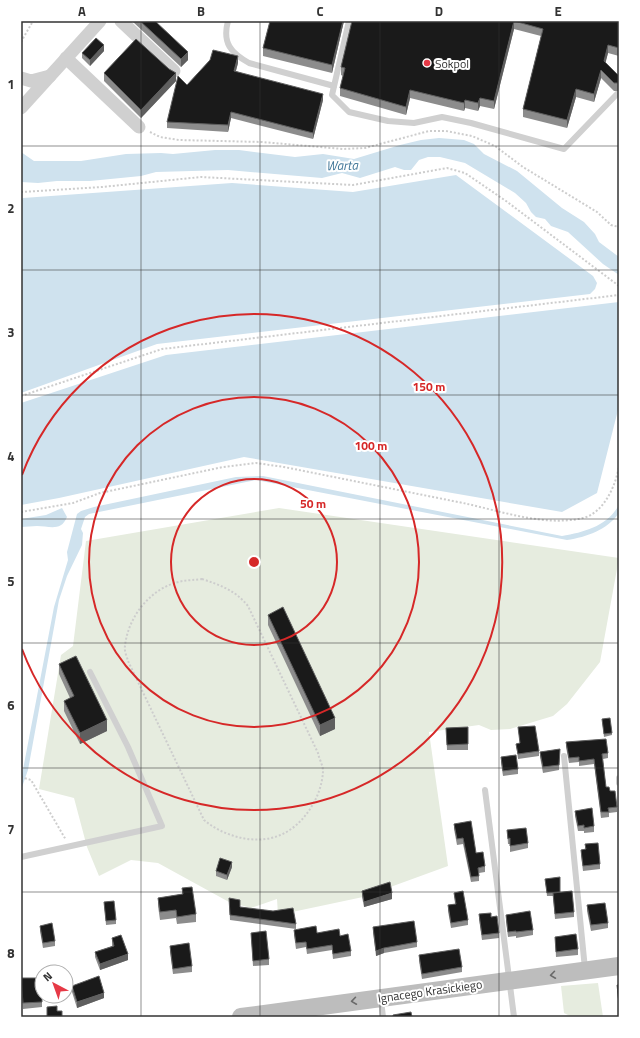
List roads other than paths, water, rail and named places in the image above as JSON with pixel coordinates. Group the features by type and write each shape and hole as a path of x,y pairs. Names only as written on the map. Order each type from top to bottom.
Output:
{"street":[{"path":"21,108 100,21"},
{"path":"121,21 174,71"},
{"path":"66,58 139,127"},
{"path":"21,78 31,81 50,76"},
{"name":"Ignacego Krasickiego","path":"243,1017 619,966"}],"lane":[{"path":"228,21 226,31 229,46 238,56 250,64 334,86"},
{"path":"349,21 332,95 349,112 388,121 414,123 442,117 471,123 564,148 617,94"},
{"path":"21,857 162,826 128,747 90,672"},
{"path":"564,756 585,970"},
{"path":"618,778 619,782"},
{"path":"486,790 514,1017"},
{"path":"380,998 383,1017"}],"water":[{"name":"Warta","path":"439,138 464,140 474,144 484,154 517,171 562,208 584,222 595,234 599,242 619,257 619,275 603,264 568,232 551,226 545,219 536,217 526,203 515,193 465,163 440,157 428,157 419,160 411,170 404,170 395,167 360,178 342,173 322,178 228,170 156,172 141,176 90,181 57,181 38,183 21,182 21,152 34,161 81,161 126,154 173,154 215,150 239,150 295,157 323,154 354,159 400,145 421,140"},
{"path":"456,175 593,276 597,283 595,289 590,294 157,344 21,393 21,201 23,198 232,183 353,192"},
{"path":"619,302 619,406 597,493 562,512 244,457 21,505 21,403 166,355"},
{"path":"263,476 562,536 595,527 608,518 619,505 619,513 609,524 596,532 567,540 256,480 89,514 85,517 81,529 83,533 82,545 67,576 59,600 28,770 21,790 21,780 54,607 68,560 67,552 77,514 81,511 94,507 236,477"},
{"path":"62,508 67,517 61,525 54,527 21,527 21,519 46,515"}],"place":[{"name":"Sokpol","path":"427,63"}]}
